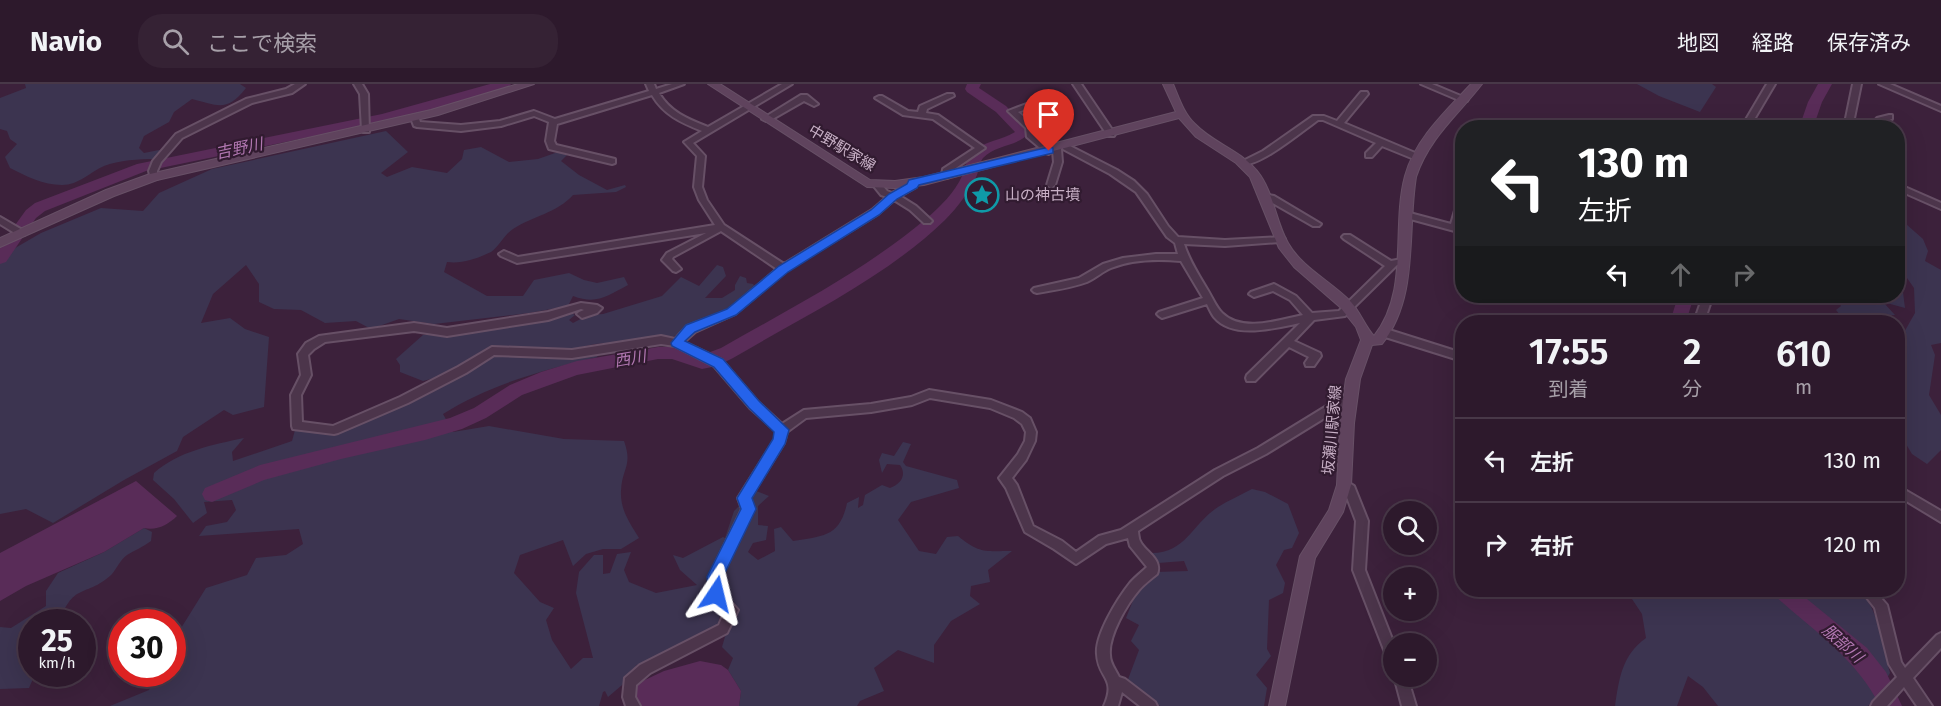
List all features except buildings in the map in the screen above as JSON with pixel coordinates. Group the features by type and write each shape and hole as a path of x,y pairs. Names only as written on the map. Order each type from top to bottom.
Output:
{"main road":[{"path":"0,243 110,193 154,177 366,124 415,118 482,100 529,84"},
{"name":"中野駅家線","path":"713,84 867,183 877,185 895,186 969,170 1058,149 1182,114"},
{"path":"1168,84 1182,114 1193,128 1243,163 1256,177 1280,239 1289,254 1348,307 1360,322 1367,340 1377,341 1386,333 1395,313 1396,264 1406,215 1410,176 1417,157 1477,84"},
{"name":"坂瀬川駅家線","path":"1277,706 1308,556 1336,512 1344,485 1353,380 1367,340"}],"street":[{"path":"358,84 364,94 366,124"},
{"path":"415,118 417,124 461,128 501,123 534,113 553,122 652,88 680,84"},
{"path":"783,269 721,227 703,200 698,181 701,156 688,142 788,84"},
{"path":"1077,84 1111,134"},
{"path":"1425,84 1464,99"},
{"path":"1750,120 1771,84"},
{"path":"1850,120 1857,84"},
{"path":"1883,84 1941,109"},
{"path":"154,177 153,171 158,161 179,136 249,101 295,85"},
{"path":"652,88 658,101 674,117 708,130"},
{"path":"1339,124 1364,94"},
{"path":"922,114 923,108 950,96"},
{"path":"766,119 804,97 814,104"},
{"path":"879,98 906,113 935,117 981,148 946,171 946,175"},
{"path":"1032,104 1011,111 1030,127 1030,135 1129,181 1142,192 1165,230 1179,242 1184,258 1218,315 1228,322 1244,327 1270,326 1310,317 1342,314 1396,264 1347,237"},
{"path":"1880,120 1889,117"},
{"path":"1243,163 1266,153 1316,118 1324,118 1417,157"},
{"path":"553,122 550,141 552,147 593,158 612,160"},
{"path":"1030,127 1051,122"},
{"path":"1369,155 1380,142"},
{"path":"1051,185 1058,162 1058,149"},
{"path":"677,343 690,328 732,312 783,269 875,212 913,183"},
{"path":"877,185 884,193 913,208 927,221"},
{"path":"1905,190 1941,206"},
{"path":"1264,197 1271,198 1316,224"},
{"path":"1406,215 1455,228"},
{"path":"0,220 21,233"},
{"path":"504,254 517,260 721,227"},
{"path":"676,269 667,260 670,255 721,227"},
{"path":"1179,242 1243,242 1280,239"},
{"path":"1037,290 1080,281 1094,275 1105,266 1174,256 1184,258"},
{"path":"1254,294 1274,287 1293,298 1310,317"},
{"path":"1162,314 1209,300"},
{"path":"582,314 597,308 581,306 548,316 447,332 414,327 323,339 310,346 303,354 306,375 296,395 297,426 334,430 404,400 462,370 492,351 572,354 661,340 677,343 718,363 754,405 782,430"},
{"path":"1251,378 1310,317"},
{"path":"1386,333 1455,355"},
{"path":"1288,342 1316,356 1310,363"},
{"path":"633,706 629,697 630,682 645,669 723,629 732,610 716,594 715,577 748,509 744,498 780,440 782,430 804,414 870,408 912,401 929,394 991,404 1018,415 1026,421 1031,432 1030,441 1022,457 1005,478 1011,485 1029,529 1058,545 1076,559 1103,540 1124,534 1219,473 1262,451 1342,402 1350,402"},
{"path":"1344,485 1350,489 1362,521 1359,570 1384,633"},
{"path":"1905,495 1941,517"},
{"path":"1111,706 1118,693 1102,652 1106,638 1133,588 1153,570 1153,566 1134,542 1132,528"},
{"path":"1874,597 1881,605 1900,682 1924,706"},
{"path":"1878,706 1941,639"},
{"path":"1116,683 1150,706"},
{"path":"1403,687 1409,706"}],"shaded area":[{"path":"25,84 240,84 246,88 228,104 216,105 192,99 174,112 169,122 144,136 139,148 144,153 163,151 155,159 129,160 110,164 79,181 55,185 41,182 10,168 5,157 17,144 10,139 7,131 0,129 0,98 26,88"},
{"path":"1637,84 1712,84 1716,87 1700,112 1659,96"},
{"path":"386,131 408,152 381,173 387,177 412,167 447,173 462,159 464,150 481,147 509,162 538,159 558,152 567,155 561,161 579,175 607,190 625,185 626,187 616,192 573,195 560,206 513,229 491,252 469,260 447,262 444,272 487,296 523,296 534,280 569,273 597,283 624,277 628,285 602,298 589,300 573,296 568,306 529,313 434,324 399,319 371,329 356,321 325,323 301,310 274,309 259,302 259,284 246,265 213,294 201,323 230,318 245,329 269,337 264,407 233,415 224,410 183,437 177,451 53,523 26,509 0,514 0,261 10,251 41,233 101,208 143,211 159,193 212,169"},
{"path":"1905,223 1923,239 1928,251 1925,261 1941,270 1941,343 1931,345 1935,355 1929,395 1941,415 1941,450 1927,464 1912,454 1905,444 1905,331 1915,313 1914,288 1905,275"},
{"path":"717,265 723,267 726,276 705,298 722,298 735,290 740,276 746,278 747,283 755,287 737,305 725,313 670,338 595,344 567,350 495,348 465,361 450,374 423,381 400,372 400,365 396,359 423,335 464,333 569,312 575,315 569,320 573,323 588,315 603,314 662,296 681,277 699,286"},
{"path":"1839,303 1884,303 1895,315 1840,315 1836,310 1841,306"},
{"path":"1887,303 1904,303 1905,308"},
{"path":"591,352 598,357 498,386 443,414 453,432 489,426 564,439 624,441 627,462 621,498 626,516 639,538 621,549 603,549 586,554 573,566 563,540 520,555 514,573 540,602 554,608 546,620 552,640 571,669 583,658 593,658 576,593 579,572 594,555 603,555 603,574 610,573 617,554 631,552 624,570 629,582 656,593 697,585 680,570 673,555 683,558 725,538 734,511 747,498 751,489 769,496 758,506 758,525 768,526 766,540 753,543 748,552 758,560 775,551 774,529 781,527 793,541 821,536 835,529 840,523 847,503 859,497 858,508 863,505 865,495 882,485 890,488 897,484 903,476 900,465 887,464 882,473 879,460 882,453 894,456 903,442 911,444 903,462 906,466 957,480 959,488 911,502 898,520 919,551 936,554 947,537 958,536 978,549 1012,551 988,570 990,582 971,586 970,596 980,604 951,621 934,645 934,663 898,650 874,668 884,691 860,701 857,706 739,706 741,691 728,670 733,658 722,647 734,606 724,600 717,628 655,663 636,665 635,674 608,697 605,691 603,692 599,706 110,706 149,690 150,687 186,687 186,620 206,588 247,575 256,558 286,555 303,544 299,529 199,536 206,526 227,522 236,510 232,500 204,502 207,513 193,523 174,499 153,480 154,473 164,465 196,450 244,438 232,452 233,461 292,441 295,430 333,433 408,401 493,354 560,357"},
{"path":"136,481 177,516 162,526 153,529 144,528 104,552 26,586 0,601 0,553"},
{"path":"1252,489 1265,492 1288,504 1299,533 1292,548 1284,550 1276,565 1285,583 1283,593 1269,600 1267,649 1271,656 1256,675 1267,688 1264,706 1160,706 1127,682 1139,650 1131,641 1139,625 1126,618 1138,588 1156,572 1188,571 1184,561 1158,563 1152,553 1164,552 1181,543 1218,507"},
{"path":"144,528 152,532 151,541 125,557 112,574 103,581 76,595 65,609 41,609 46,606 46,591 58,573 104,552"},
{"path":"1631,597 1865,597 1876,618 1890,673 1868,706 1718,706 1703,687 1688,676 1677,706 1615,706 1623,668 1632,652 1646,638 1642,614"},
{"path":"18,624 18,687 29,688 0,689 0,627 11,628"},
{"path":"700,661 721,665 728,670 741,691 739,706 637,706 632,686 664,671"}],"waterway":[{"name":"吉野川","path":"0,258 31,214 40,207 142,167 382,118 421,109 504,84"},
{"name":"西川","path":"212,494 260,473 455,424 480,413 516,390 577,368 658,353 672,353 702,362 711,361 727,353 834,292 910,240 939,217 953,201 968,178 976,157 989,147 1013,139 1023,132 1001,109 972,89 974,84"},
{"name":"服部川","path":"1809,120 1825,84"},
{"name":"服部川","path":"1680,315 1684,303"},
{"name":"服部川","path":"1790,597 1859,655 1878,679 1891,706"}],"place":[{"name":"山の神古墳","path":"982,195"}],"route":[{"path":"716,594 715,577 748,509 744,498 780,440 782,430 754,405 718,363 677,343 678,340 690,328 732,312 783,269 875,212 913,183 1049,151"}]}
